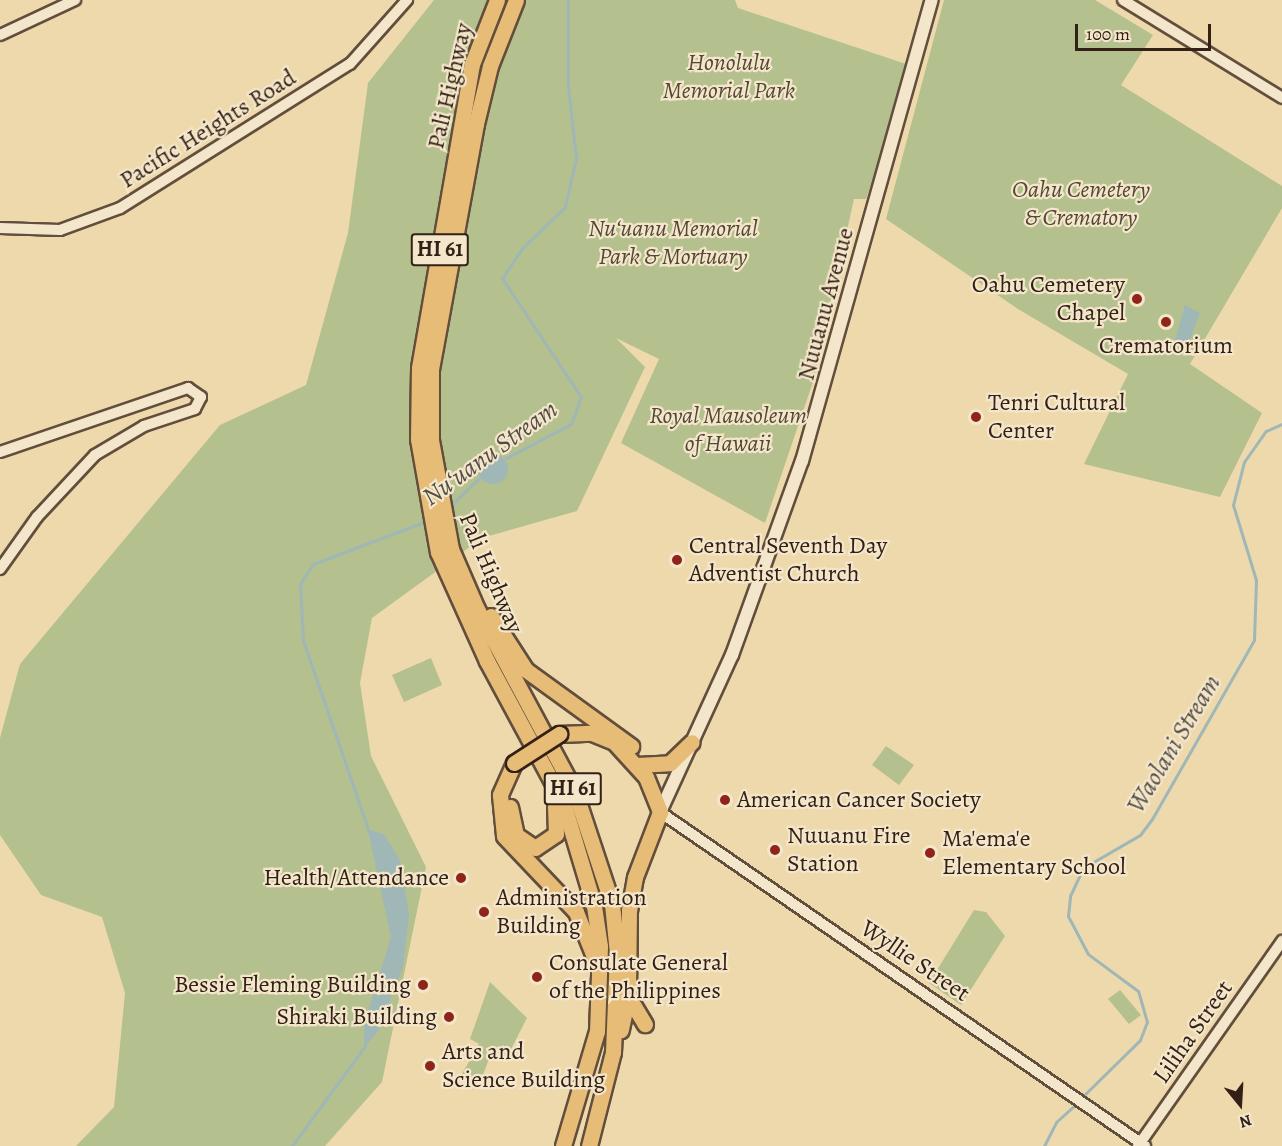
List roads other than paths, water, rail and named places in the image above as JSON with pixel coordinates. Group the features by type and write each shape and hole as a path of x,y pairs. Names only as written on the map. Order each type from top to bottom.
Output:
{"highway":[{"name":"Pali Highway","path":"497,0 472,64 419,368 418,439 444,550 529,738 563,802 583,866 600,946 601,993 591,1063 563,1146"},
{"name":"Pali Highway","path":"432,503 431,369 484,85 516,0"},
{"name":"Pali Highway","path":"444,550 575,792 599,852 617,953 613,1052 589,1146"},
{"path":"444,550 526,670 616,731 628,742 660,812 635,877 629,910 628,996 620,1034 613,1052"},
{"path":"601,993 582,922 504,836 500,795 517,766 559,738 592,734 614,742 637,765 670,763 692,742"},
{"path":"517,766 510,812 516,835 535,848 551,841 559,818 529,738"},
{"path":"559,738 609,750 660,812"},
{"path":"620,1034 630,1024 645,1023 628,996"}],"main road":[{"name":"Nuuanu Avenue","path":"660,812 732,655 806,451 932,0"}],"street":[{"path":"0,35 75,0"},
{"name":"Pacific Heights Road","path":"0,228 60,230 120,208 367,52 408,0"},
{"path":"1123,0 1282,98"},
{"path":"0,452 189,388 201,397 195,409 144,426 95,455 27,530 0,569"},
{"name":"Wyllie Street","path":"660,812 1086,1104 1141,1145"},
{"name":"Liliha Street","path":"1141,1145 1282,941"}],"water":[{"path":"1185,305 1200,313 1185,352 1175,341"},
{"path":"493,454 504,458 508,469 504,480 493,484 482,480 478,469 482,458"},
{"path":"368,830 384,834 400,860 409,915 403,967 378,1031 364,1048 364,1024 391,937"}],"waterway":[{"name":"Nuʻuanu Stream","path":"506,458 571,424 581,397 502,278 522,248 565,207 576,158 568,86 568,0"},
{"name":"Waolani Stream","path":"1081,1098 1140,1040 1147,1022 1138,991 1088,954 1068,916 1070,896 1083,868 1140,835 1152,819 1254,640 1256,580 1233,505 1244,462 1266,431 1282,424"},
{"name":"Nuʻuanu Stream","path":"449,507 479,478"},
{"name":"Nuʻuanu Stream","path":"369,832 303,640 300,584 313,564 426,521"},
{"name":"Nuʻuanu Stream","path":"292,1146 365,1046"},
{"name":"Waolani Stream","path":"1044,1146 1056,1122 1077,1103"}],"place":[{"name":"Oahu Cemetery Chapel","path":"1137,299"},
{"name":"Crematorium","path":"1166,322"},
{"name":"Tenri Cultural Center","path":"976,417"},
{"name":"Central Seventh Day Adventist Church","path":"677,560"},
{"name":"American Cancer Society","path":"725,800"},
{"name":"Nuuanu Fire Station","path":"775,850"},
{"name":"Ma'ema'e Elementary School","path":"930,853"},
{"name":"Health/Attendance","path":"461,878"},
{"name":"Administration Building","path":"484,912"},
{"name":"Consulate General of the Philippines","path":"537,977"},
{"name":"Bessie Fleming Building","path":"423,985"},
{"name":"Shiraki Building","path":"449,1017"},
{"name":"Arts and Science Building","path":"430,1066"}],"park label":[{"name":"Honolulu Memorial Park","path":"729,77"},
{"name":"Oahu Cemetery & Crematory","path":"1081,204"},
{"name":"Nuʻuanu Memorial Park & Mortuary","path":"673,243"},
{"name":"Royal Mausoleum of Hawaii","path":"728,430"}]}
